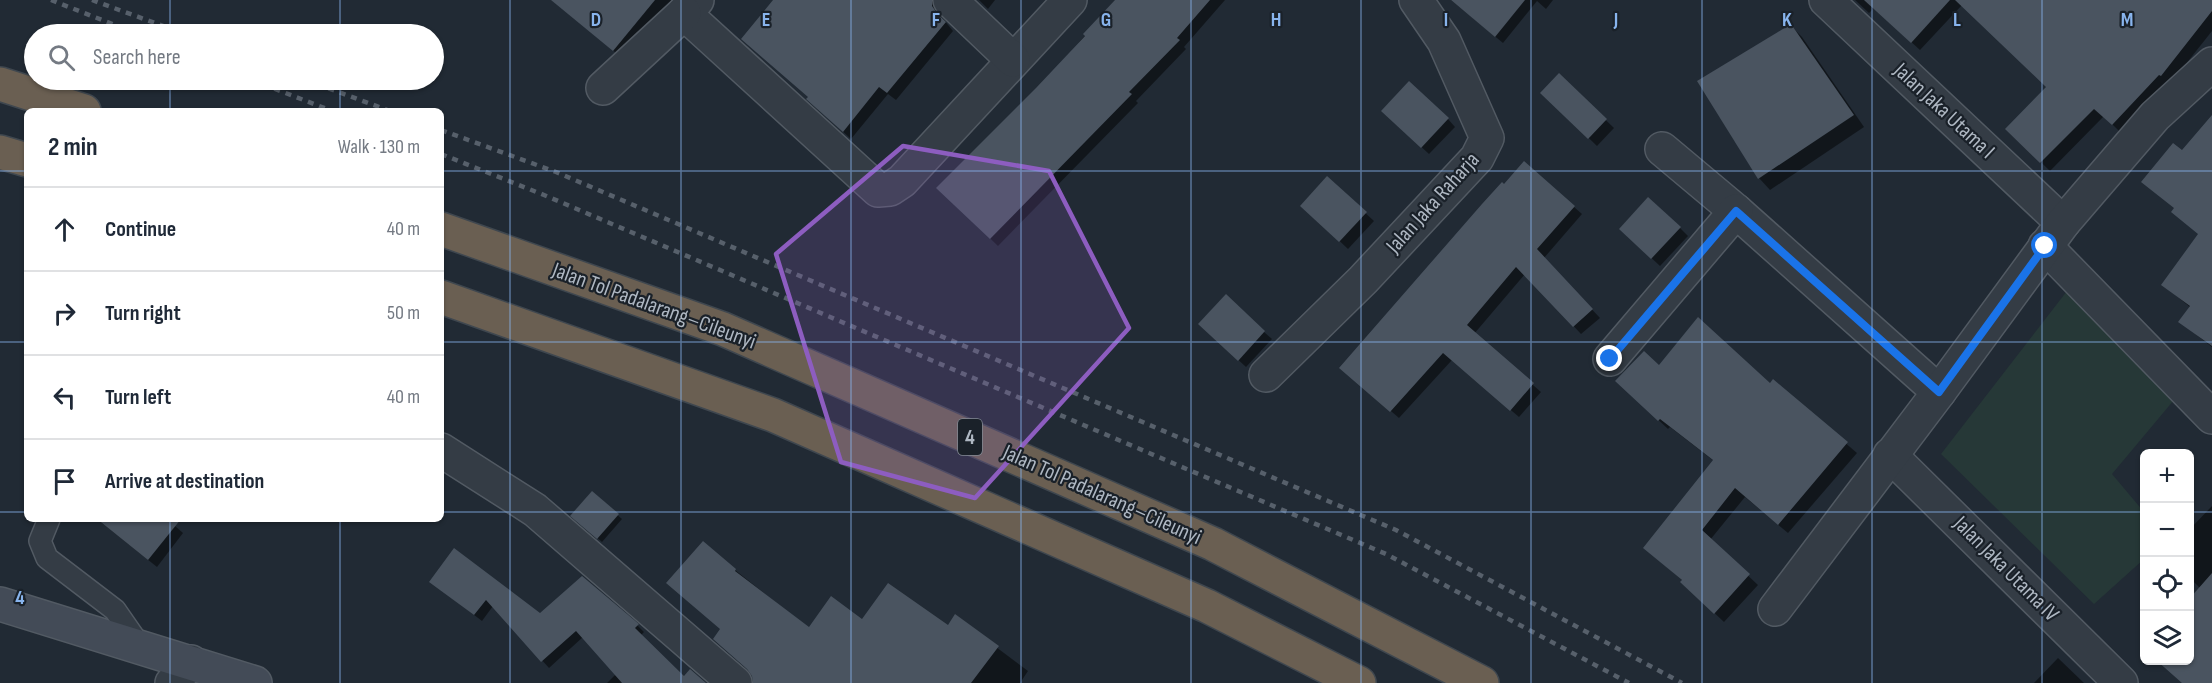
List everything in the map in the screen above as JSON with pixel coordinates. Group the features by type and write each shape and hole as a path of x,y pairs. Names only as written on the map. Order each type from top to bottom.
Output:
{"highway":[{"path":"0,84 75,108"},
{"path":"0,152 24,159"},
{"name":"Jalan Tol Padalarang–Cileunyi","path":"444,230 734,334 1213,544 1482,683"},
{"path":"444,298 772,415 1207,606 1359,683"}],"street":[{"path":"950,0 1013,60"},
{"path":"603,88 690,7 878,190 890,189 902,181 1070,0"},
{"name":"Jalan Jaka Raharja","path":"1266,375 1363,280 1469,167 1477,158 1487,138 1444,40 1416,0"},
{"name":"Jalan Jaka Utama I","path":"1826,0 2054,234 2212,417"},
{"path":"1775,609 1939,392 2054,234 2155,116 2212,64"},
{"path":"1662,149 1736,211 1939,392"},
{"path":"1610,359 1736,211"},
{"path":"444,452 536,510 735,683"},
{"name":"Jalan Jaka Utama IV","path":"1890,455 2121,683"},
{"path":"0,604 140,646 182,673 255,683"}],"lane":[{"path":"48,522 40,541 47,558 115,610 140,646"}],"highlighted area":[{"path":"903,146 1049,171 1129,328 975,498 841,462 776,254"}],"shaded area":[{"path":"2074,282 2179,394 2112,474 2140,507 2140,563 2094,604 1941,454"}],"building":[{"path":"551,0 655,0 613,51"},
{"path":"773,0 932,0 932,6 946,22 887,93 879,87 843,132 806,99 808,97 741,39"},
{"path":"1115,0 1210,0 1177,38 1180,40 1129,92 1132,94 990,239 936,188 1036,88"},
{"path":"1451,0 1525,0 1495,37"},
{"path":"1864,0 1950,0 1911,43"},
{"path":"1955,0 2212,0 2212,11 2161,76 2159,75 2112,125 2094,109 2040,163 2005,129 2046,87"},
{"path":"1791,24 1854,115 1758,179 1697,81"},
{"path":"1559,73 1607,119 1588,139 1540,93"},
{"path":"1409,81 1449,118 1421,148 1381,111"},
{"path":"2212,115 2212,346 2178,322 2190,306 2161,285 2198,234 2171,212 2174,208 2141,182 2173,143 2182,150"},
{"path":"1524,161 1575,206 1537,249 1593,309 1573,327 1516,267 1467,325 1534,383 1510,411 1443,353 1390,412 1339,368 1482,204"},
{"path":"1327,176 1367,212 1339,242 1300,206"},
{"path":"1648,197 1681,227 1651,259 1619,229"},
{"path":"1226,294 1265,331 1238,361 1198,324"},
{"path":"1698,317 1770,383 1773,379 1848,442 1778,525 1735,488 1702,530 1750,574 1714,614 1680,582 1682,580 1643,548 1713,460 1660,419 1658,421 1615,381 1644,351 1659,365"},
{"path":"592,491 619,514 597,539 570,516"},
{"path":"101,522 179,522 148,560"},
{"path":"703,541 736,569 735,571 809,627 831,596 862,619 888,583 948,625 955,614 999,646 971,683 753,683 752,676 747,669 713,639 720,629 666,583"},
{"path":"454,548 540,613 582,576 639,624 635,628 684,676 690,669 706,683 622,683 576,631 541,662 486,600 474,615 429,582"},
{"path":"2212,573 2212,683 2182,683 2162,665 2194,665 2194,593"}],"railway":[{"path":"51,0 112,24"},
{"path":"92,0 158,24"},
{"path":"278,90 324,108"},
{"path":"333,90 382,108"},
{"path":"444,131 556,172 1396,530 1682,683"},
{"path":"444,155 544,195 1386,554 1629,683"}],"route":[{"path":"1610,359 1736,211 1939,392 2045,246"}]}
